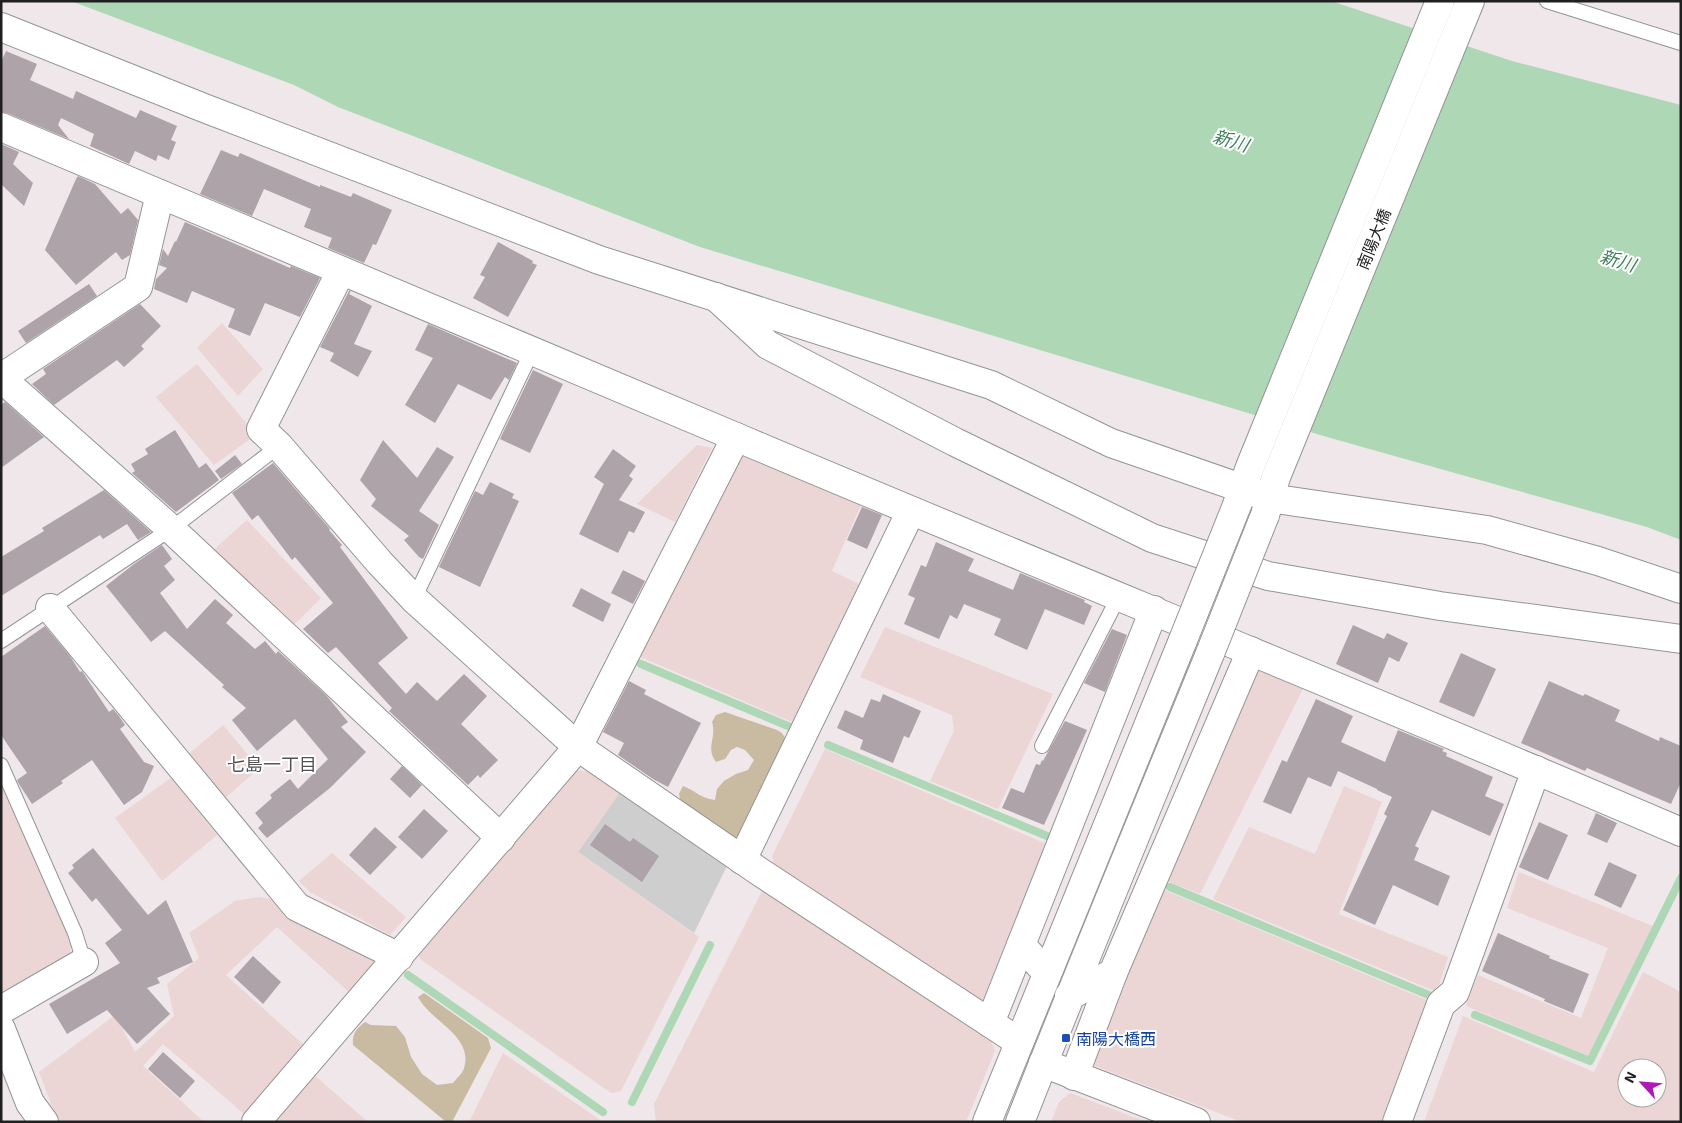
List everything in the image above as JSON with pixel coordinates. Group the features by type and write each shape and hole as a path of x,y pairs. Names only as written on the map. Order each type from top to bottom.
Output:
{"street":[{"name":"南陽大橋","path":"987,1122 1440,1"},
{"name":"南陽大橋","path":"1020,1122 1069,996 1102,922 1270,497 1470,1"},
{"path":"1,27 204,108 599,260 991,385 1111,443 1270,497 1487,530 1598,561 1681,589"},
{"path":"1,127 911,511 1154,610 1681,832"},
{"path":"160,194 138,287 1,378 170,529 501,838"},
{"path":"341,271 261,429 279,446 380,563 414,599 578,747 742,860 1019,1042"},
{"path":"716,297 768,345 955,442 1152,538 1268,576 1440,606 1681,639"},
{"path":"256,1122 578,747 736,437"},
{"path":"742,860 911,511"},
{"path":"50,608 297,907 399,957"},
{"path":"990,1023 1154,610"},
{"path":"1074,1076 1113,973 1251,651"},
{"path":"1397,1122 1441,1004 1455,992 1536,770"},
{"path":"1021,946 1047,973"},
{"path":"1,1010 84,962"},
{"path":"1069,996 1113,973"},
{"path":"1417,1122 1458,1010 1455,992"},
{"path":"1,1029 33,1116"},
{"path":"1043,1064 1196,1122"}],"lane":[{"path":"1547,1 1681,44"},
{"path":"414,599 532,351"},
{"path":"1,641 170,529 279,446"},
{"path":"1042,746 1119,596"},
{"path":"1,765 76,934 84,962"}],"shaded area":[{"path":"222,323 263,369 238,396 197,348"},
{"path":"197,364 256,435 214,465 156,397"},
{"path":"697,445 712,448 675,522 637,504"},
{"path":"741,455 861,505 832,571 869,589 799,725 638,656"},
{"path":"247,520 321,598 290,629 209,554"},
{"path":"885,627 1053,694 998,809 930,781 954,731 952,715 860,677"},
{"path":"1254,668 1303,689 1200,894 1165,880"},
{"path":"725,712 777,730 782,733 787,741 742,831 735,838 681,802 679,794 683,786 706,798 715,800 717,789 724,781 748,770 754,760 745,750 737,747 731,750 725,759 716,762 711,752 712,722 716,715"},
{"path":"223,725 259,768 221,802 185,757"},
{"path":"825,749 1049,845 993,998 978,1003 774,864 772,856"},
{"path":"571,770 588,771 620,792 578,852 699,937 621,1091 611,1093 420,959 418,951"},
{"path":"1,777 73,935 69,958 1,992"},
{"path":"171,778 217,835 162,881 115,818"},
{"path":"1344,786 1382,802 1339,914 1448,957 1437,992 1213,899 1249,827 1315,854"},
{"path":"620,792 728,864 694,933 578,852"},
{"path":"332,853 406,917 390,935 310,892 299,881"},
{"path":"1519,872 1653,926 1588,1056 1466,1006 1478,975 1581,1018 1608,948 1507,908"},
{"path":"763,889 989,1036 995,1051 966,1122 656,1122 654,1104"},
{"path":"1162,889 1434,1003 1389,1122 1242,1122 1095,1066 1092,1056"},
{"path":"259,897 282,901 380,962 351,994 277,927 226,975 305,1046 244,1114 163,1044 143,1066 204,1122 58,1122 39,1072 115,1015 135,1052 174,1016 167,984 199,958 189,933 235,901"},
{"path":"1643,972 1681,992 1681,1122 1424,1122 1463,1016 1594,1072"},
{"path":"424,993 488,1038 491,1048 452,1122 445,1121 353,1045 355,1032 365,1022 371,1025 396,1026 405,1037 411,1057 422,1074 437,1085 453,1083 464,1068 465,1057 463,1047 457,1038 424,1006 418,997"},
{"path":"503,1053 603,1122 469,1122"},
{"path":"312,1073 368,1122 268,1122"},
{"path":"1070,1093 1147,1122 1051,1122 1059,1102"}],"water":[{"name":"新川","path":"71,1 1331,1 1512,61 1681,105 1681,540 1647,527 1327,437 700,247 338,107 294,85"}],"building":[{"path":"6,51 37,64 30,80 73,99 76,91 136,118 140,110 177,126 171,140 176,142 169,160 158,155 156,161 135,151 129,164 90,146 94,134 61,118 58,125 69,139 1,112 1,62"},
{"path":"1,144 19,152 13,164 33,183 24,206 2,185 1,187"},
{"path":"221,150 238,157 240,153 320,187 320,185 351,197 353,193 392,210 376,245 373,244 364,263 328,248 332,238 304,227 311,209 264,189 252,216 200,194"},
{"path":"78,176 95,184 121,214 128,208 138,220 130,255 122,260 116,252 76,285 45,250"},
{"path":"185,222 290,268 291,266 320,278 300,317 265,303 250,336 228,327 235,309 192,291 187,303 154,289 156,279 167,268 159,265 163,249 168,256"},
{"path":"498,242 537,265 508,317 473,298 485,277 480,275"},
{"path":"89,284 97,296 26,343 18,331"},
{"path":"349,291 351,291 349,294 372,306 354,344 372,351 358,377 330,361 334,353 320,347"},
{"path":"140,304 161,326 141,346 144,349 124,367 117,360 54,405 32,384 46,374 43,369"},
{"path":"428,324 517,363 509,380 505,377 491,400 458,384 435,423 405,405 433,358 415,350"},
{"path":"533,370 563,384 530,453 500,439"},
{"path":"5,402 44,437 1,468 1,405"},
{"path":"175,430 199,468 206,463 219,480 176,512 132,473 135,471 131,464 148,454 145,449"},
{"path":"383,440 417,478 437,447 454,457 419,511 439,525 423,559 404,540 409,536 371,506 376,499 360,480"},
{"path":"613,449 636,466 629,476 633,479 619,500 645,512 634,533 629,531 618,553 579,534 604,484 594,477"},
{"path":"235,455 242,464 221,479 215,471"},
{"path":"273,463 330,529 342,545 340,547 408,638 378,663 406,694 417,682 437,701 464,674 487,696 461,724 498,760 480,778 478,775 468,785 389,711 392,708 336,647 328,653 303,629 333,603 295,557 292,560 258,515 252,520 232,493"},
{"path":"490,482 514,494 512,498 519,501 480,587 439,567 475,491 483,495"},
{"path":"104,490 151,532 138,540 127,524 103,539 100,535 1,596 1,557 44,531 42,528"},
{"path":"862,507 882,515 867,549 847,540"},
{"path":"936,542 974,559 968,571 1013,590 1020,573 1085,600 1084,602 1092,606 1084,625 1045,609 1027,650 994,635 1001,619 964,604 957,619 950,615 939,639 904,624 915,598 908,595 921,565 926,567"},
{"path":"162,545 172,559 164,566 175,580 160,593 187,629 215,599 233,615 226,623 255,649 265,641 276,654 278,651 326,695 348,722 341,727 366,752 330,788 267,838 258,828 263,823 255,813 272,798 270,795 290,779 298,789 328,759 295,719 257,751 232,720 246,708 222,687 224,685 165,631 151,642 106,586"},
{"path":"623,570 645,581 633,604 611,593"},
{"path":"581,588 611,604 603,622 572,606"},
{"path":"1353,625 1384,639 1387,633 1408,643 1399,662 1389,657 1378,683 1336,664"},
{"path":"45,626 70,656 80,672 82,671 109,712 113,709 119,716 125,725 120,729 144,762 154,766 142,792 124,805 92,760 32,804 17,780 27,773 1,735 1,657"},
{"path":"1112,629 1127,635 1105,692 1084,683"},
{"path":"1461,653 1496,669 1474,717 1439,702"},
{"path":"629,681 646,690 644,694 701,723 668,787 618,755 624,743 603,732"},
{"path":"1549,681 1583,696 1585,694 1620,710 1615,721 1659,741 1660,737 1681,746 1681,782 1671,804 1587,768 1585,771 1521,743"},
{"path":"883,694 921,711 909,738 904,736 893,763 860,749 863,740 837,728 845,710 863,718 871,699 880,702"},
{"path":"1316,699 1353,716 1341,742 1385,762 1398,730 1444,749 1442,751 1447,753 1446,756 1493,777 1485,796 1504,804 1490,836 1432,810 1415,846 1419,848 1414,860 1450,876 1438,906 1393,885 1375,925 1343,910 1387,816 1384,814 1392,797 1338,771 1331,787 1308,777 1291,814 1263,802 1282,760 1287,762"},
{"path":"1065,721 1087,730 1044,825 1002,808 1011,788 1024,793 1036,764 1040,765 1043,761"},
{"path":"402,766 422,785 410,798 390,779"},
{"path":"424,809 448,831 422,859 398,837"},
{"path":"1596,813 1617,823 1607,843 1587,834"},
{"path":"1539,822 1568,835 1548,880 1519,867"},
{"path":"605,824 630,842 633,838 659,856 642,882 590,845"},
{"path":"375,827 397,847 370,875 349,855"},
{"path":"93,848 148,915 166,900 193,962 157,978 160,983 147,988 170,1014 137,1044 107,1010 67,1034 49,1004 120,963 105,943 122,930 96,898 92,902 68,873 74,868 72,865"},
{"path":"1609,862 1637,875 1621,908 1594,895"},
{"path":"1498,933 1550,956 1549,958 1589,974 1573,1013 1482,971"},
{"path":"253,956 281,982 263,1004 234,977"},
{"path":"163,1052 195,1081 180,1098 148,1069"}],"waterway":[{"path":"641,664 795,729"},
{"path":"828,745 1047,836"},
{"path":"1475,1015 1590,1061 1681,878"},
{"path":"1170,887 1431,996"},
{"path":"632,1102 710,945"},
{"path":"408,975 603,1112"}],"place":[{"name":"南陽大橋西","path":"1066,1038"}],"district":[{"name":"七島一丁目","path":"272,764"}]}
